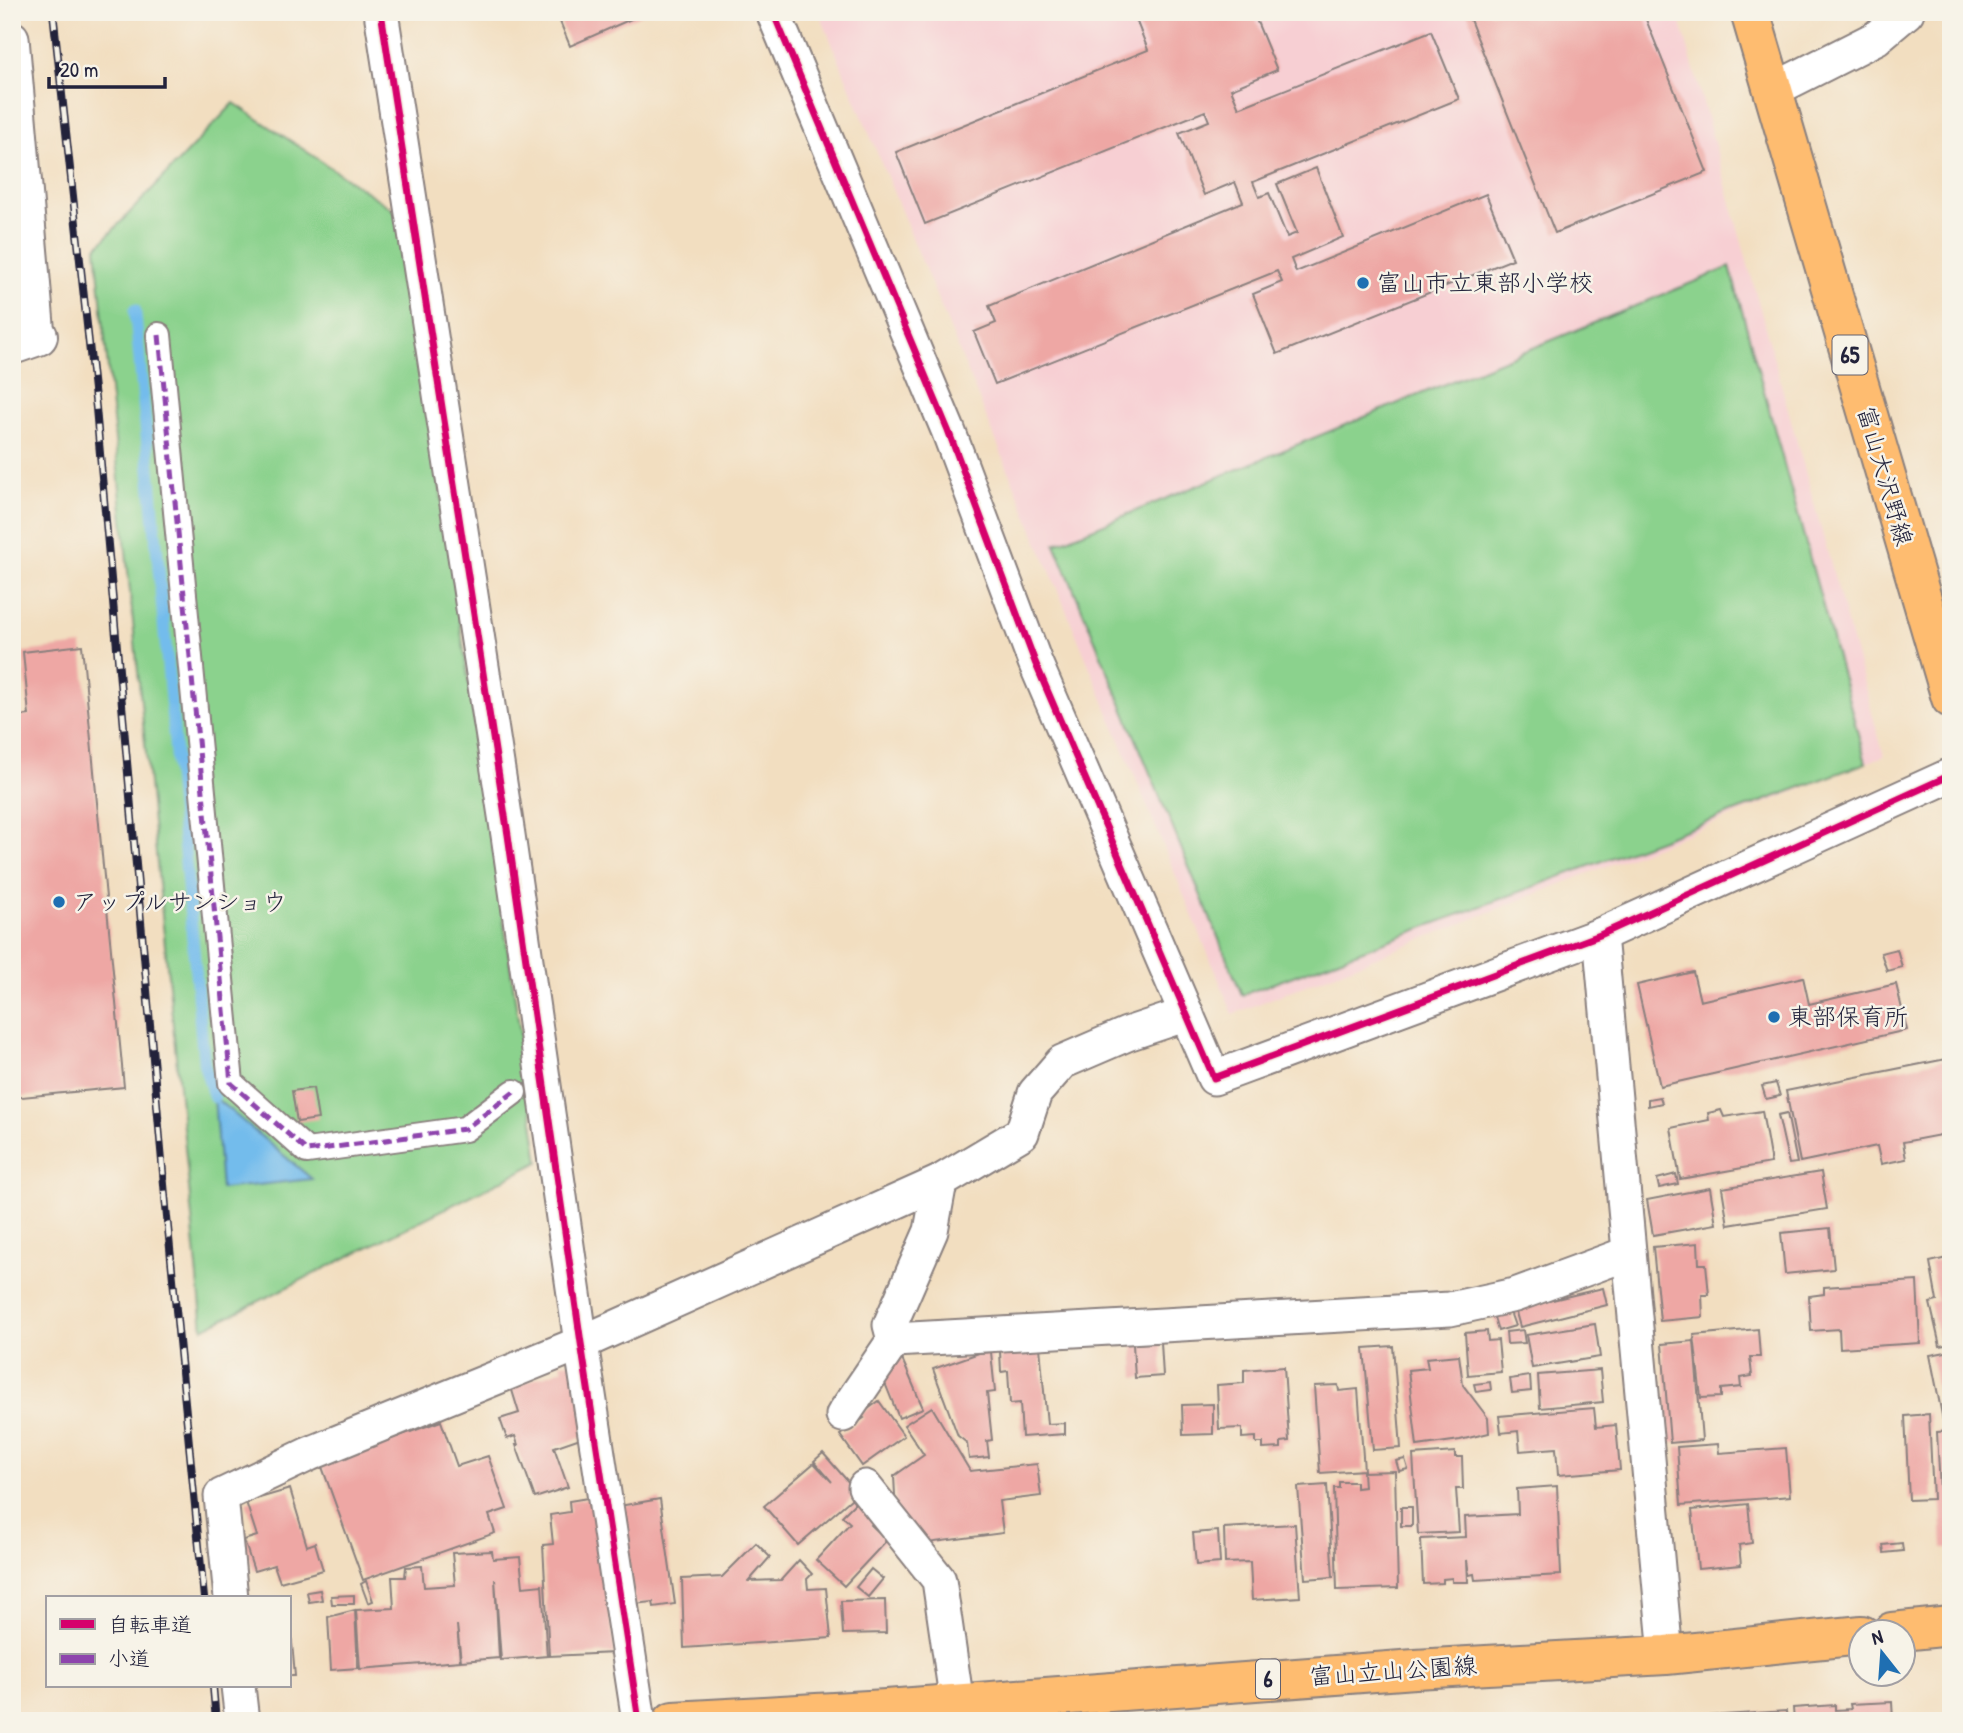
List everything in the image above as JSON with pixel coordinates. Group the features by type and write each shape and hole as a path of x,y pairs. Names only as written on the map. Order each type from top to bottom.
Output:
{"main road":[{"name":"富山大沢野線","path":"1750,12 1951,698"},
{"path":"1918,1629 1951,1626"},
{"name":"富山立山公園線","path":"673,1721 889,1715 957,1704 1255,1680 1666,1655 1848,1636"}],"street":[{"path":"380,12 508,835 639,1721"},
{"path":"773,12 948,429 1035,662 1214,1078 1601,935 1951,775"},
{"path":"1773,90 1876,38 1907,12"},
{"path":"12,38 25,341"},
{"path":"159,335 231,1083 307,1151 465,1129 514,1092"},
{"path":"1601,935 1666,1655"},
{"path":"230,1596 221,1496 310,1454 581,1342 940,1182 1022,1133 1035,1093 1062,1062 1127,1034 1187,1014"},
{"path":"843,1415 894,1340 890,1325 931,1231 940,1182"},
{"path":"894,1340 1450,1309 1515,1295 1629,1253"},
{"path":"865,1487 939,1580 957,1704"},
{"path":"238,1688 242,1721"}],"shaded area":[{"path":"819,12 1678,12 1884,756 1233,1014"}],"green space":[{"path":"234,103 400,214 539,1162 203,1329 96,248"},
{"path":"1730,267 1866,763 1242,995 1055,544"}],"water":[{"path":"214,1097 312,1179 221,1189"}],"building":[{"path":"556,12 647,12 570,46"},
{"path":"1133,12 1253,12 1277,70 1231,89 1239,108 1431,31 1459,99 1253,182 1259,197 1269,193 1287,237 1297,233 1277,184 1316,168 1343,237 1291,259 1296,272 1486,194 1513,259 1277,354 1253,294 1282,282 1277,271 995,384 974,332 996,323 989,306 1243,202 1235,182 1204,195 1179,133 1209,121 1205,111 925,224 896,152 1148,50"},
{"path":"1467,12 1643,12 1707,172 1555,233"},
{"name":"アップルサンショウ","path":"82,645 124,1087 12,1098 12,717 29,715 23,652"},
{"path":"1897,949 1902,967 1887,971 1881,953"},
{"name":"東部保育所","path":"1693,972 1700,1001 1803,977 1809,1004 1896,984 1907,1030 1660,1086 1637,985"},
{"path":"1951,1058 1951,1133 1903,1142 1906,1159 1881,1164 1877,1146 1800,1162 1786,1091"},
{"path":"1776,1083 1780,1096 1766,1099 1762,1086"},
{"path":"313,1088 318,1119 297,1122 292,1091"},
{"path":"1660,1097 1662,1103 1648,1106 1648,1099"},
{"path":"1721,1110 1724,1117 1762,1111 1771,1163 1680,1179 1671,1128 1709,1120 1708,1113"},
{"path":"1787,1113 1797,1163 1789,1164 1778,1115"},
{"path":"1821,1172 1827,1209 1728,1225 1722,1188"},
{"path":"1676,1174 1678,1184 1659,1188 1657,1179"},
{"path":"1710,1188 1716,1224 1653,1235 1647,1200"},
{"path":"1830,1228 1834,1269 1785,1274 1781,1233"},
{"path":"1698,1243 1699,1264 1706,1264 1709,1295 1702,1295 1703,1317 1660,1321 1653,1247"},
{"path":"1951,1257 1951,1344 1940,1346 1930,1303 1937,1301 1930,1262"},
{"path":"1917,1281 1920,1343 1840,1348 1839,1329 1811,1331 1809,1296 1824,1294 1824,1287"},
{"path":"1603,1288 1607,1305 1520,1327 1515,1309"},
{"path":"1509,1309 1515,1326 1498,1331 1493,1314"},
{"path":"1595,1324 1600,1357 1532,1368 1526,1335"},
{"path":"1758,1329 1760,1357 1750,1357 1752,1376 1740,1378 1741,1387 1721,1389 1721,1397 1701,1398 1694,1335"},
{"path":"1523,1330 1525,1343 1507,1344 1506,1332"},
{"path":"1487,1331 1488,1341 1498,1340 1501,1372 1468,1375 1465,1333"},
{"path":"1694,1341 1702,1440 1670,1443 1662,1344"},
{"path":"1161,1342 1163,1376 1135,1378 1133,1344"},
{"path":"1393,1346 1401,1448 1373,1450 1364,1348"},
{"path":"1040,1347 1047,1424 1065,1423 1065,1434 1022,1437 1020,1403 1010,1404 1008,1371 1001,1372 1000,1351"},
{"path":"1951,1351 1951,1418 1943,1420 1930,1355"},
{"path":"991,1352 995,1392 987,1393 992,1440 987,1441 989,1457 969,1459 967,1443 958,1436 933,1369 979,1353"},
{"path":"1459,1355 1463,1385 1488,1418 1489,1433 1417,1446 1408,1370 1428,1368 1426,1358"},
{"path":"902,1359 923,1408 899,1418 883,1378 886,1366"},
{"path":"575,1362 586,1436 554,1447 568,1487 535,1498 515,1436 507,1439 500,1419 519,1413 511,1387 563,1369 561,1363"},
{"path":"1284,1367 1289,1441 1281,1442 1281,1448 1263,1449 1263,1443 1256,1443 1256,1437 1242,1438 1242,1428 1219,1429 1217,1385 1244,1383 1244,1370"},
{"path":"1600,1370 1603,1402 1540,1408 1538,1375"},
{"path":"1530,1376 1531,1391 1512,1393 1510,1379"},
{"path":"1490,1382 1491,1390 1476,1392 1474,1384"},
{"path":"1338,1385 1339,1391 1358,1389 1364,1470 1320,1473 1314,1386"},
{"path":"879,1401 904,1436 862,1466 840,1435 864,1418 860,1415"},
{"path":"1213,1404 1213,1434 1183,1435 1182,1405"},
{"path":"932,1407 970,1471 1037,1464 1041,1496 999,1501 1003,1533 920,1544 896,1514 894,1476 924,1455 904,1425"},
{"path":"1594,1408 1596,1427 1616,1425 1620,1470 1558,1475 1556,1448 1520,1451 1518,1431 1501,1433 1499,1416"},
{"path":"1929,1414 1933,1499 1909,1500 1905,1416"},
{"path":"441,1421 457,1466 488,1456 507,1509 489,1515 495,1533 363,1580 321,1464"},
{"path":"1951,1431 1951,1548 1943,1548 1937,1432"},
{"path":"1718,1444 1719,1453 1786,1448 1790,1496 1681,1505 1677,1447"},
{"path":"1455,1452 1455,1457 1462,1457 1463,1489 1456,1489 1459,1532 1418,1534 1413,1455"},
{"path":"823,1453 858,1493 798,1545 764,1506 814,1463 832,1482 814,1461"},
{"path":"1405,1459 1408,1469 1399,1471 1396,1461"},
{"path":"1395,1471 1398,1588 1337,1590 1334,1488 1339,1488 1339,1482 1356,1482 1356,1488 1364,1487 1363,1472"},
{"path":"1327,1485 1333,1577 1305,1579 1298,1487"},
{"path":"1557,1486 1561,1575 1475,1580 1474,1574 1469,1575 1467,1560 1468,1582 1452,1582 1452,1578 1443,1579 1443,1583 1423,1584 1421,1539 1466,1537 1465,1517 1518,1514 1517,1489"},
{"path":"290,1489 307,1546 315,1543 323,1570 280,1582 274,1565 254,1571 244,1540 257,1536 246,1502"},
{"path":"594,1497 615,1653 549,1656 543,1545 553,1544 550,1515 570,1512 569,1501"},
{"path":"660,1499 675,1604 654,1607 653,1602 634,1604 619,1506"},
{"path":"856,1502 875,1520 871,1525 887,1540 844,1586 816,1560 850,1523 842,1516"},
{"path":"1748,1504 1752,1543 1739,1545 1741,1565 1698,1569 1692,1510"},
{"path":"1401,1507 1412,1507 1412,1526 1401,1526"},
{"path":"1295,1524 1300,1597 1252,1600 1250,1562 1225,1563 1224,1528"},
{"path":"1218,1531 1220,1563 1196,1565 1193,1533"},
{"path":"756,1543 770,1557 749,1581 781,1580 799,1560 812,1574 807,1579 808,1589 826,1588 831,1638 684,1648 682,1579 722,1577"},
{"path":"1902,1543 1903,1551 1884,1553 1883,1545"},
{"path":"492,1551 493,1559 520,1557 523,1587 542,1585 547,1656 501,1660 495,1579 499,1658 461,1661 457,1625 460,1661 360,1669 356,1610 394,1608 392,1577 405,1577 406,1567 422,1566 424,1587 455,1585 452,1553"},
{"path":"871,1569 883,1579 868,1597 856,1587"},
{"path":"366,1581 373,1601 368,1603 361,1584"},
{"path":"320,1590 322,1600 309,1602 307,1592"},
{"path":"354,1595 354,1604 332,1604 331,1596"},
{"path":"885,1600 886,1633 843,1634 841,1601"},
{"path":"355,1610 358,1668 331,1670 328,1617"},
{"path":"290,1632 291,1632 295,1676 290,1676"},
{"path":"1951,1701 1951,1721 1946,1721 1945,1702"},
{"path":"1892,1702 1893,1721 1794,1721 1793,1708 1835,1705 1835,1710 1851,1709 1850,1704"},
{"path":"1786,1711 1787,1721 1710,1721 1709,1716"}],"waterway":[{"path":"135,310 204,1064 214,1097"}],"railway":[{"path":"53,12 96,408 166,1207 204,1596"},
{"path":"213,1688 216,1721"}],"marked path":[{"path":"159,335 231,1083 307,1151 465,1129 514,1092"}],"cycle path":[{"path":"381,12 508,835 639,1721"},
{"path":"773,12 948,430 1035,662 1214,1078 1600,935 1951,775"}],"place":[{"name":"富山市立東部小学校","path":"1363,283"},
{"name":"アップルサンショウ","path":"59,902"},
{"name":"東部保育所","path":"1774,1017"}]}
